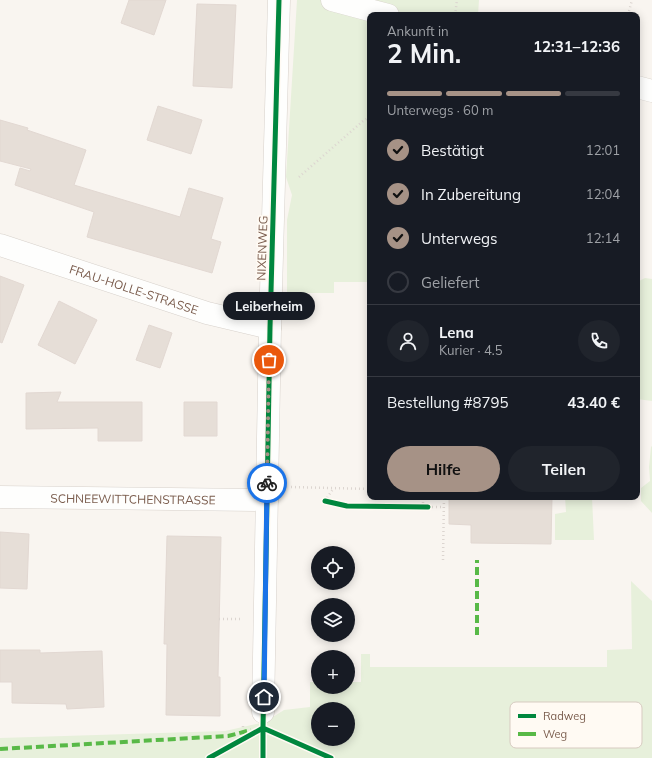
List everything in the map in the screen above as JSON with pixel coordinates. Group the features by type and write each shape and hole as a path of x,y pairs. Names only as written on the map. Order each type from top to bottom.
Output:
{"street":[{"name":"NIXENWEG","path":"264,712 270,328 279,0"},
{"path":"332,0 377,12"},
{"path":"640,88 652,91"},
{"name":"FRAU-HOLLE-STRASSE","path":"0,245 207,313 270,328"},
{"name":"SCHNEEWITTCHENSTRASSE","path":"0,497 267,500"}],"path":[{"path":"455,12 457,0"},
{"path":"629,12 632,0"},
{"path":"273,199 367,119"},
{"path":"288,487 367,489"},
{"path":"325,501 334,488"},
{"path":"423,500 423,507"},
{"path":"443,560 444,500"},
{"path":"428,507 444,507"}],"green space":[{"path":"297,0 479,0 478,12 367,12 367,282 334,282 334,293 287,293 287,220 292,195 286,177"},
{"path":"645,278 652,279 652,401 640,399 640,280"},
{"path":"652,446 652,513 641,501 641,488 650,481 649,467"},
{"path":"565,500 592,500 594,540 555,540 555,514 566,512"},
{"path":"631,581 652,601 652,758 0,758 0,738 225,731 265,722 284,710 310,707 310,682 311,694 355,694 355,682 361,682 361,654 370,654 370,667 607,667 607,650 632,649"}],"building":[{"path":"129,0 166,0 154,35 121,23"},
{"path":"197,4 236,5 232,88 193,86"},
{"path":"158,106 202,120 191,154 147,140"},
{"path":"0,120 28,128 27,130 86,150 74,185 180,217 189,188 223,198 211,239 221,242 212,273 87,237 94,212 15,185 20,168 30,171 31,169 0,161"},
{"path":"0,276 24,285 2,343 0,342"},
{"path":"59,301 97,320 75,364 38,345"},
{"path":"149,325 172,333 160,368 136,360"},
{"path":"61,392 57,402 142,402 142,441 98,441 98,428 26,429 26,393"},
{"path":"184,402 217,402 217,436 184,436"},
{"path":"449,500 552,500 551,544 471,543 471,525 449,524"},
{"path":"0,532 29,534 27,589 0,588"},
{"path":"167,536 221,537 218,677 220,677 220,716 166,715 167,644 164,644"},
{"path":"0,650 40,650 40,653 102,651 104,707 67,709 66,704 12,703 12,682 0,682"}],"marked path":[{"path":"477,560 477,635"},
{"path":"0,749 228,736 251,730"}],"cycle path":[{"path":"263,758 270,328 279,0"},
{"path":"325,501 347,506 428,507"},
{"path":"209,758 263,728 331,758"}],"way so far":[{"path":"267,483 269,360"}],"place":[{"name":"Leiberheim","path":"269,360"}],"route":[{"path":"264,697 267,483"}]}
